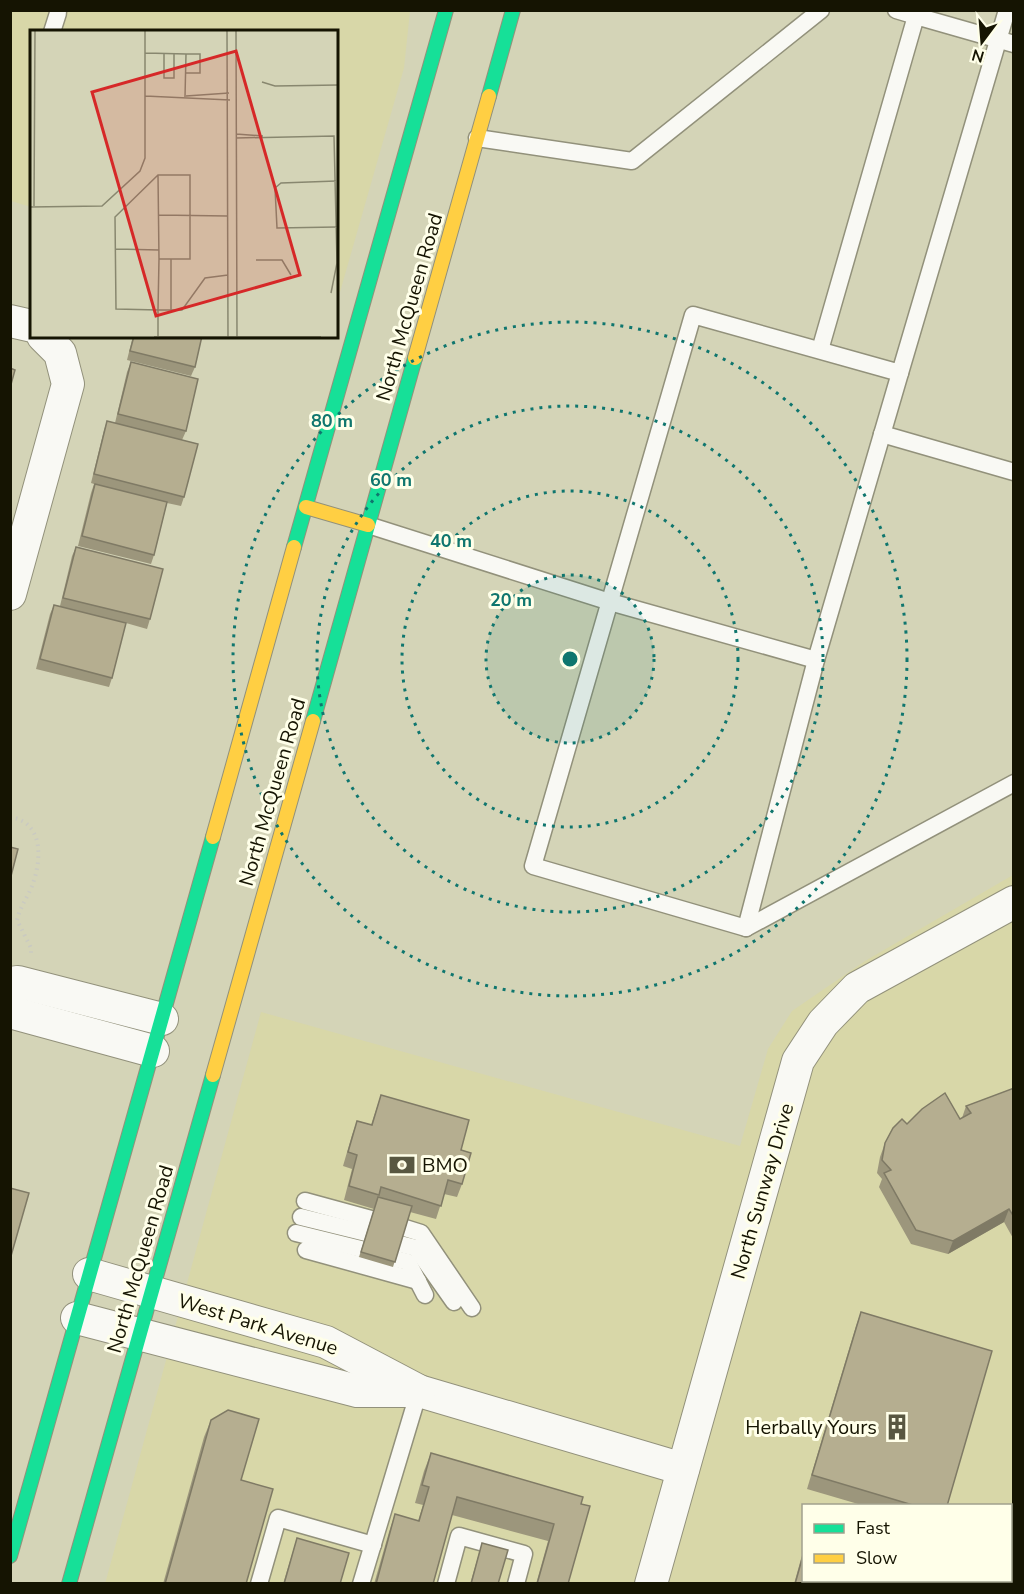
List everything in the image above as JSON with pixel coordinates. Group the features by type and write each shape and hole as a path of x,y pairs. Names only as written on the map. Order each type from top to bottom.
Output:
{"main road":[{"path":"10,1556 446,10"},
{"name":"North McQueen Road","path":"69,1584 513,10"},
{"path":"306,507 368,525"}],"street":[{"path":"10,321 30,326"},
{"path":"10,594 68,384 51,344"},
{"name":"North Sunway Drive","path":"651,1584 798,1061 823,1023 857,988 1014,902"},
{"path":"153,1051 22,1015 28,978 162,1019"},
{"name":"West Park Avenue","path":"89,1274 326,1342 419,1391 683,1470"},
{"name":"West Park Avenue","path":"77,1318 357,1391 419,1391"}],"lane":[{"path":"477,138 632,161 821,10"},
{"path":"896,10 1006,42"},
{"path":"746,928 816,660 882,434 1006,42 1007,10"},
{"path":"53,30 58,13"},
{"path":"820,350 916,16"},
{"path":"900,373 693,315 533,866 746,928 1014,783"},
{"path":"882,434 1014,472"},
{"path":"368,525 610,602 816,660"},
{"path":"361,1250 301,1217 369,1226"},
{"path":"400,1244 422,1233 472,1308"},
{"path":"306,1250 422,1288 400,1244"},
{"path":"400,1244 416,1248 453,1302"},
{"path":"361,1584 419,1391"},
{"path":"259,1584 278,1518 373,1545"},
{"path":"446,1584 459,1536 524,1554 516,1584"}],"path":[{"path":"10,817 21,818 34,829 38,844 32,885 17,920 31,948 28,978"}],"shaded area":[{"path":"10,11 410,11 404,68 340,292 338,292 338,30 30,30 30,207 11,201"},
{"path":"1013,875 1013,1583 105,1584 261,1012 740,1146 768,1049 792,1011 865,961"}],"building":[{"path":"133,338 202,338 195,367 130,351"},
{"path":"131,362 198,379 186,431 118,414"},
{"path":"10,368 15,370 10,388"},
{"path":"107,421 198,444 184,497 94,474"},
{"path":"95,484 167,502 154,555 82,536"},
{"path":"76,547 163,569 150,619 63,598"},
{"path":"54,605 126,623 112,678 40,659"},
{"path":"10,847 18,849 10,880"},
{"path":"1014,1088 1014,1217 1009,1209 953,1241 916,1230 884,1173 891,1170 882,1160 885,1143 893,1128 902,1119 907,1124 922,1109 945,1093 960,1119 971,1113 966,1106"},
{"name":"BMO","path":"381,1095 469,1120 461,1150 471,1153 462,1184 448,1180 441,1206 381,1187 379,1195 349,1186 357,1155 348,1152 357,1121 372,1125"},
{"path":"10,1188 29,1193 11,1256 10,1256"},
{"path":"378,1197 412,1206 395,1262 361,1252"},
{"name":"Herbally Yours","path":"861,1312 992,1351 948,1504 909,1504 812,1475"},
{"path":"228,1410 259,1419 241,1480 273,1489 246,1584 165,1584 211,1420"},
{"path":"431,1453 583,1497 581,1504 590,1506 568,1584 537,1584 554,1524 457,1497 433,1584 376,1584 395,1514 419,1521 429,1487 422,1485"},
{"path":"297,1538 349,1553 340,1584 284,1584"},
{"path":"482,1543 508,1550 498,1584 471,1584"},
{"path":"802,1559 802,1582 974,1582 982,1584 795,1584"}],"traffic: fast":[{"path":"294,547 446,10"},
{"path":"489,96 513,10"},
{"path":"313,721 415,358"},
{"path":"10,1556 213,837"},
{"path":"69,1584 213,1075"}],"traffic: slow":[{"path":"415,358 489,96"},
{"path":"306,507 368,525"},
{"path":"213,837 294,547"},
{"path":"213,1075 313,721"}],"place":[{"name":"BMO","path":"402,1165"},
{"name":"Herbally Yours","path":"897,1427"}]}
